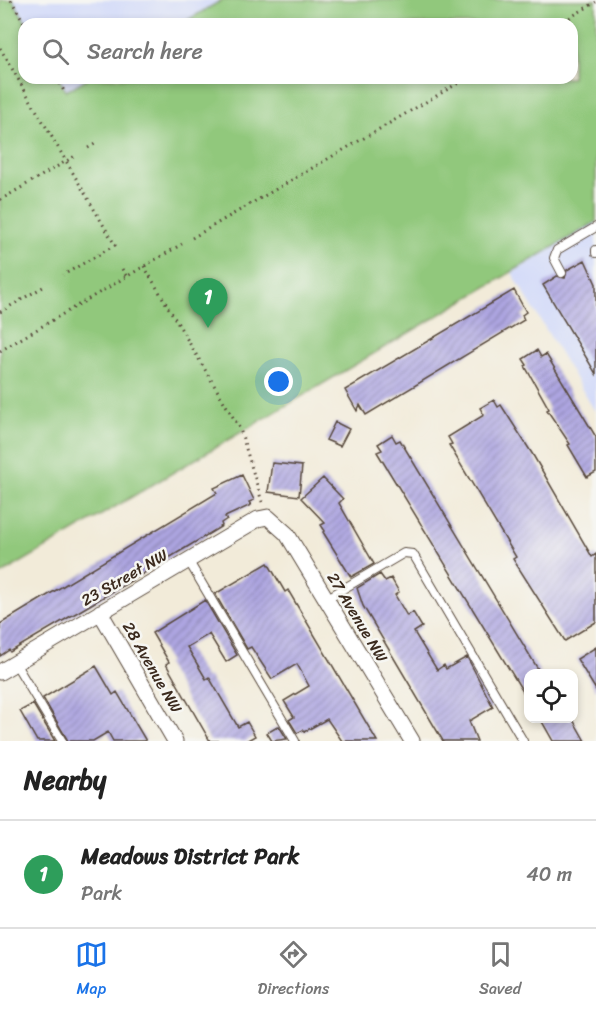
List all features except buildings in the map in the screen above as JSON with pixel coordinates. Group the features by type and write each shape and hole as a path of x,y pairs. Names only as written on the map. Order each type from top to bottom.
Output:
{"street":[{"name":"23 Street NW","path":"0,672 258,519 268,517"},
{"name":"27 Avenue NW","path":"268,517 287,534 412,741"},
{"name":"28 Avenue NW","path":"100,612 175,741"}],"lane":[{"path":"562,273 554,258 557,250 596,227"},
{"path":"326,599 404,553 413,554 523,741"},
{"path":"188,560 296,741"},
{"path":"15,663 62,741"}],"path":[{"path":"11,0 22,18"},
{"path":"569,18 596,2"},
{"path":"0,48 18,79"},
{"path":"21,84 115,245 63,275"},
{"path":"60,84 64,91"},
{"path":"192,238 457,84"},
{"path":"88,148 95,144"},
{"path":"0,200 75,156"},
{"path":"0,351 182,244"},
{"path":"110,248 114,255"},
{"path":"144,266 240,429 259,496 268,517"},
{"path":"122,269 126,277"},
{"path":"0,312 43,287"}],"shaded area":[{"path":"13,0 222,0 191,18 24,18"},
{"path":"62,84 78,84 66,91"},
{"path":"596,222 596,413 512,273"}],"green space":[{"path":"0,0 13,0 24,18 18,18 18,84 62,84 66,91 78,84 578,84 578,18 191,18 222,0 596,0 596,222 0,575"}],"place":[{"name":"Meadows District Park","path":"208,328"}]}
